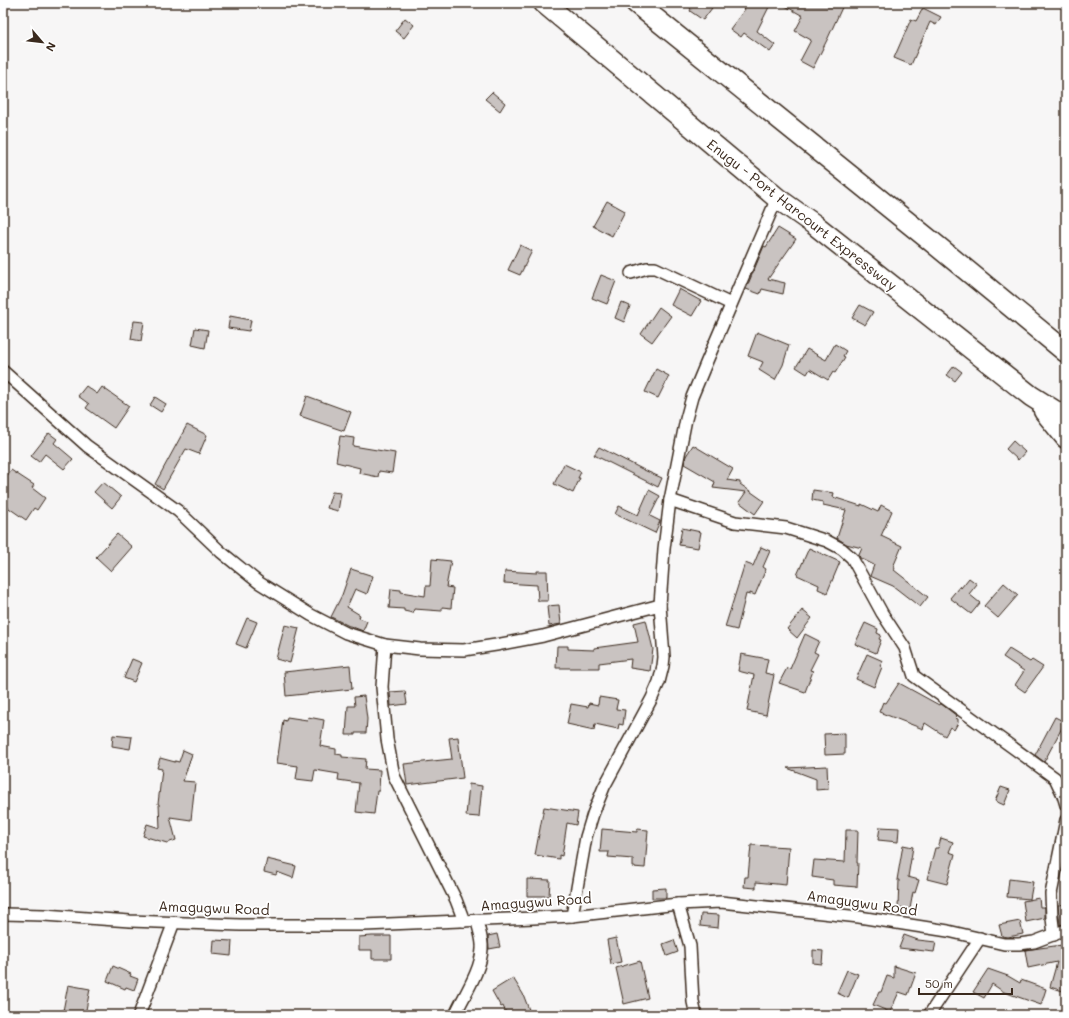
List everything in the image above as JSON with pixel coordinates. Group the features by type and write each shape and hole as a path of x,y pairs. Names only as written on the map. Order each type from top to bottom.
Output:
{"highway":[{"name":"Enugu - Port Harcourt Expressway","path":"544,3 777,198 815,225 1031,396 1066,418"},
{"path":"636,3 1066,352"},
{"path":"1031,396 1066,438"}],"street":[{"path":"572,916 586,837 593,814 604,787 652,698 659,682 664,657 660,605 664,549 670,500 681,439 692,397 730,304 777,198"},
{"path":"631,273 647,268 655,268 730,304"},
{"path":"3,370 87,446 178,512 258,582 310,615 346,633 386,645 420,649 464,650 543,636 660,605"},
{"path":"670,500 735,522 786,528 827,541 842,549 852,558 882,613 905,648 914,676 1055,778 1066,804"},
{"path":"386,645 382,687 387,739 394,776 456,900 464,921"},
{"path":"1054,935 1051,894 1066,820"},
{"name":"Amagugwu Road","path":"3,914 240,925 364,925 464,921 477,922 572,916 678,904 721,902 851,916 948,931 1004,944 1034,942 1066,930"},
{"path":"678,904 690,946 693,1002 696,1015"},
{"path":"139,1015 174,922"},
{"path":"455,1015 478,970 481,958 482,948 477,922"},
{"path":"929,1015 980,938"}],"building":[{"path":"685,3 704,3 712,8 703,20 690,11 691,9"},
{"path":"738,3 771,3 757,31 775,45 770,52 744,33 741,37 730,29 745,9"},
{"path":"780,3 844,3 813,68 800,61 811,40 795,31 803,16"},
{"path":"923,8 941,17 936,25 930,22 911,65 894,58 911,19 916,21"},
{"path":"405,18 414,25 404,38 395,31"},
{"path":"492,92 505,103 500,111 485,99"},
{"path":"607,201 625,211 612,236 593,226"},
{"path":"778,228 796,239 768,279 785,283 783,294 762,289 760,294 746,289 764,246 766,247"},
{"path":"520,245 532,251 520,275 508,270"},
{"path":"601,275 616,281 607,304 592,298"},
{"path":"679,289 701,301 692,316 671,305"},
{"path":"621,302 630,306 624,322 615,318"},
{"path":"860,305 873,312 865,325 852,318"},
{"path":"659,307 671,316 652,342 641,334"},
{"path":"230,316 251,320 249,331 228,328"},
{"path":"134,321 144,322 141,341 131,339"},
{"path":"195,328 208,330 205,348 192,345"},
{"path":"757,332 789,345 783,365 775,380 759,370 763,362 748,356"},
{"path":"835,344 846,351 843,356 845,357 835,373 833,372 828,380 810,369 807,374 796,367 807,349 826,360"},
{"path":"954,366 962,372 955,381 947,375"},
{"path":"656,369 669,376 658,398 645,392"},
{"path":"86,386 97,394 102,387 129,406 114,428 86,408 89,404 78,396"},
{"path":"307,396 351,412 344,431 300,416"},
{"path":"155,397 166,404 161,412 150,405"},
{"path":"187,425 207,435 199,454 186,449 163,489 155,484"},
{"path":"49,433 57,439 54,443 73,459 64,469 45,454 39,462 31,456"},
{"path":"340,436 354,438 353,446 395,453 392,473 379,471 378,477 359,473 360,468 336,462"},
{"path":"1013,441 1025,452 1018,460 1006,449"},
{"path":"693,445 733,469 727,480 740,482 740,484 764,501 755,514 739,502 746,492 713,488 715,482 684,464 686,456"},
{"path":"599,447 662,478 658,487 594,455"},
{"path":"564,464 581,472 578,478 580,478 573,493 554,484"},
{"path":"11,470 34,485 32,488 45,498 37,510 34,508 26,520 3,504 3,482"},
{"path":"103,482 121,497 112,508 94,492"},
{"path":"649,490 660,496 650,516 660,521 655,533 615,514 619,506 638,515"},
{"path":"813,490 834,493 833,497 861,506 861,504 878,512 881,505 892,511 881,536 902,546 893,567 895,568 894,570 928,597 920,607 893,586 870,576 874,565 860,558 859,555 862,548 846,544 837,538 846,510 823,505 823,502 812,500"},
{"path":"332,492 341,493 338,511 327,508"},
{"path":"682,528 701,532 698,548 679,545"},
{"path":"117,534 132,547 111,571 96,557"},
{"path":"761,547 770,551 763,567 766,569 755,595 750,593 750,595 746,594 737,630 725,627 745,563 753,566"},
{"path":"809,548 840,562 827,593 818,589 819,585 797,575"},
{"path":"432,559 451,561 446,587 453,588 451,608 442,607 442,611 414,609 413,613 404,611 404,609 389,608 391,589 425,596 426,586 430,586"},
{"path":"351,569 373,576 367,594 355,589 347,607 360,615 359,618 367,621 363,631 331,617 342,595"},
{"path":"505,571 537,573 537,571 547,571 548,601 538,601 537,585 504,583"},
{"path":"969,578 977,584 969,594 980,603 971,614 950,598"},
{"path":"1004,583 1018,595 998,618 984,606"},
{"path":"559,605 561,624 549,626 547,606"},
{"path":"802,610 812,618 797,638 787,629"},
{"path":"247,618 257,622 246,648 236,644"},
{"path":"646,620 653,649 650,671 630,668 631,659 599,663 599,668 556,668 557,646 568,646 568,649 594,650 594,648 638,642 634,623"},
{"path":"865,623 878,629 877,633 881,635 879,639 881,640 876,653 855,644"},
{"path":"285,625 299,628 290,663 276,659"},
{"path":"805,634 819,641 814,652 818,654 810,670 813,671 805,692 779,683 787,668 790,669"},
{"path":"1009,649 1030,662 1032,660 1043,667 1025,692 1015,685 1024,671 1003,657"},
{"path":"741,654 768,659 765,673 774,675 766,715 747,711 754,675 738,671"},
{"path":"867,654 883,661 874,687 856,679"},
{"path":"132,659 142,663 134,682 124,678"},
{"path":"350,665 352,689 286,696 284,672"},
{"path":"899,683 939,705 940,703 957,716 955,718 958,719 958,723 954,730 950,727 945,736 925,723 923,729 879,712 883,702 886,703"},
{"path":"405,691 407,704 391,706 390,692"},
{"path":"364,696 367,719 366,733 346,735 348,706 355,706 354,697"},
{"path":"599,697 618,700 616,709 625,710 623,725 619,724 618,729 595,724 594,730 567,724 571,704 588,707 589,703 598,705"},
{"path":"287,717 307,720 308,717 324,720 320,746 336,749 336,754 342,755 342,757 366,759 365,769 380,770 379,791 377,791 374,814 356,812 359,783 338,780 339,774 315,770 313,781 296,779 298,766 277,763 283,720 286,721"},
{"path":"1055,717 1065,722 1044,762 1035,755"},
{"path":"845,733 845,754 825,755 824,734"},
{"path":"113,735 132,737 130,749 112,746"},
{"path":"458,737 463,778 407,785 404,764 452,759 449,738"},
{"path":"183,750 192,754 183,781 195,782 191,820 170,817 176,840 167,843 143,836 147,824 160,828 158,804 162,769 157,768 160,758 179,762"},
{"path":"827,766 828,789 816,790 816,779 787,768"},
{"path":"469,784 482,786 479,817 466,816"},
{"path":"1001,787 1010,790 1004,805 995,801"},
{"path":"544,807 578,812 576,825 567,823 562,856 559,855 559,859 535,855"},
{"path":"880,827 899,828 898,842 878,840"},
{"path":"602,829 637,832 637,829 648,830 645,868 633,867 633,859 608,857 609,852 600,852"},
{"path":"846,830 858,830 857,887 833,885 833,880 812,877 814,860 845,862"},
{"path":"941,838 953,842 949,852 955,854 947,884 927,879 935,848 938,848"},
{"path":"751,845 789,847 786,885 756,882 756,888 744,887 745,877 748,877"},
{"path":"903,845 913,847 908,877 919,880 915,893 913,892 910,909 898,907 899,880 897,880"},
{"path":"267,859 296,866 293,878 277,872 276,875 264,872"},
{"path":"527,879 550,880 549,896 527,896"},
{"path":"1009,879 1033,882 1030,899 1007,897"},
{"path":"666,888 666,898 652,898 652,889"},
{"path":"1039,898 1040,907 1045,907 1045,918 1026,922 1023,901"},
{"path":"1066,904 1066,923 1060,925 1058,905"},
{"path":"701,914 719,915 718,928 700,926"},
{"path":"1020,921 1023,934 1008,937 1002,936 999,925"},
{"path":"497,934 500,947 489,949 488,936"},
{"path":"904,935 918,940 936,942 934,952 899,948"},
{"path":"391,936 391,959 372,959 372,950 359,950 359,937"},
{"path":"616,938 621,962 611,964 607,940"},
{"path":"214,940 232,941 231,956 213,954"},
{"path":"674,940 678,952 667,956 663,944"},
{"path":"1066,942 1066,992 1050,987 1057,962 1028,968 1025,950 1062,945"},
{"path":"813,950 823,951 822,964 813,963"},
{"path":"640,961 648,998 624,1004 616,968"},
{"path":"113,966 131,974 130,976 138,979 134,990 126,987 125,989 107,981"},
{"path":"894,966 916,973 908,995 899,992 890,1012 873,1005 879,992 881,992 887,976 894,978"},
{"path":"988,969 1008,976 1020,983 1021,980 1046,989 1041,1005 1004,992 992,984 984,998 973,992"},
{"path":"847,970 858,974 848,998 837,993"},
{"path":"513,978 523,994 531,1015 507,1015 503,1006 501,1007 492,991"},
{"path":"68,985 90,989 85,1015 63,1011"}]}
